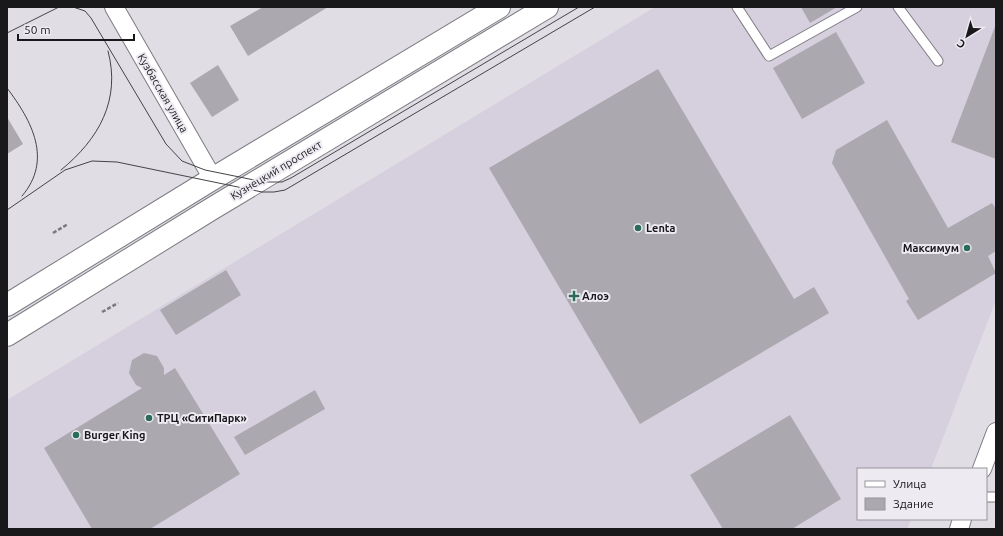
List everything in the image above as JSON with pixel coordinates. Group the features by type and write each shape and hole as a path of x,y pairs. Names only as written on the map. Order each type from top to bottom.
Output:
{"main road":[{"name":"Кузнецкий проспект","path":"7,335 505,31 547,7"},
{"path":"7,305 493,8"}],"street":[{"name":"Кузбасская улица","path":"114,7 213,179"},
{"path":"493,8 505,31"},
{"path":"982,468 996,432"}],"lane":[{"path":"737,7 769,56 857,7"},
{"path":"898,7 938,61"}],"path":[{"path":"53,233 68,224"},
{"path":"102,312 118,303"}],"shaded area":[{"path":"655,7 996,7 996,300 931,468 857,468 857,520 911,520 907,529 7,529 7,400"}],"building":[{"path":"263,7 328,7 248,56 230,26"},
{"path":"801,7 837,7 810,23"},
{"path":"996,24 996,159 951,142"},
{"path":"836,32 865,83 802,119 773,68"},
{"path":"218,65 239,100 212,117 190,83"},
{"name":"Lenta","path":"658,69 794,299 814,287 829,313 640,424 489,168"},
{"path":"7,117 23,144 7,154"},
{"path":"887,120 948,228 992,203 996,209 996,251 988,256 996,273 918,320 906,301 909,299 832,163 836,150"},
{"path":"226,270 241,295 176,335 160,310"},
{"name":"ТРЦ «СитиПарк»","path":"144,353 157,356 164,368 164,375 175,368 240,474 150,529 92,529 44,448 142,388 136,385 129,373 132,360"},
{"path":"315,390 325,409 245,455 234,437"},
{"path":"790,415 841,499 792,529 723,529 690,475"}],"tram line":[{"path":"7,33 59,7"},
{"path":"73,7 85,11 91,18 166,144 182,161 205,170 264,182 282,182 291,178 579,7"},
{"path":"7,210 65,170 92,161 117,162 262,192 285,190 595,7"},
{"path":"61,170 86,145 96,132 104,117 109,102 111,86 111,69 108,51"},
{"path":"7,88 24,114 36,141 36,169 31,182 22,196"}],"place":[{"name":"Lenta","path":"638,228"},
{"name":"Максимум","path":"967,248"},
{"name":"Алоэ","path":"574,296"},
{"name":"ТРЦ «СитиПарк»","path":"149,418"},
{"name":"Burger King","path":"76,435"}]}
